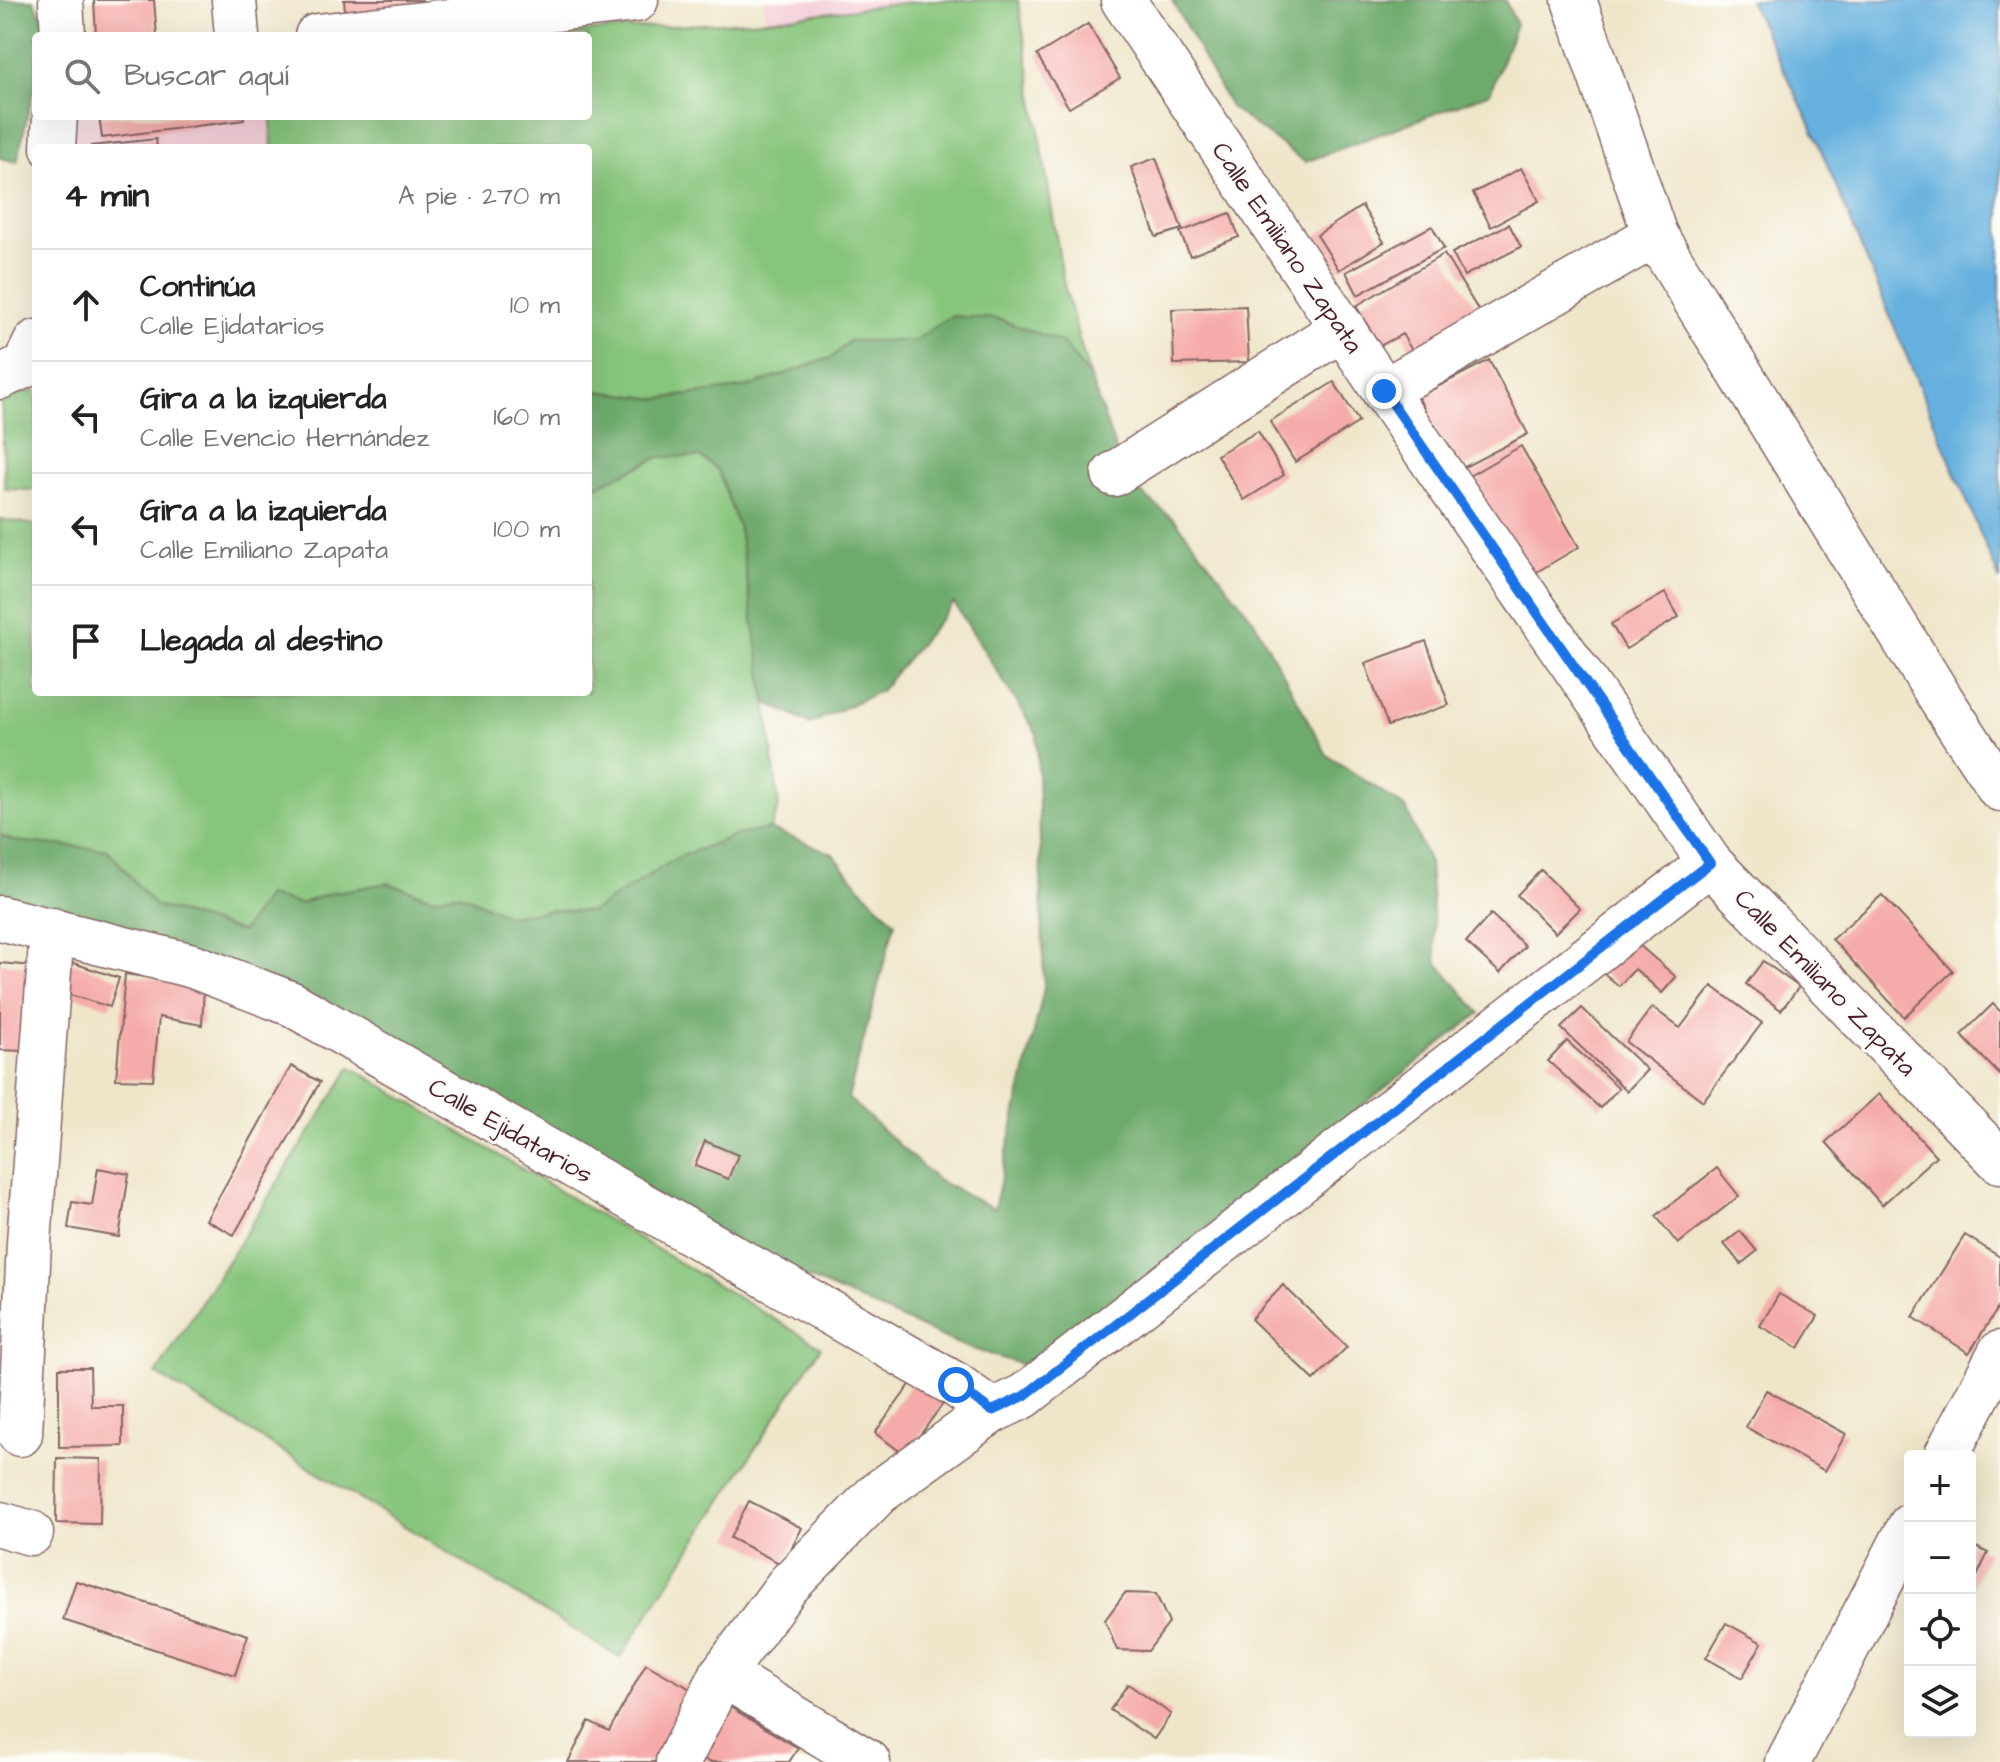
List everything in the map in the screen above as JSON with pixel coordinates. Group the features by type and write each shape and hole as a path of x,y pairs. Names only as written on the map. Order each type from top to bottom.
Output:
{"street":[{"path":"61,0 63,32"},
{"path":"234,0 237,32"},
{"path":"335,32 434,10 635,0"},
{"name":"Calle Emiliano Zapata","path":"1123,0 1384,391 1710,863 2000,1161"},
{"path":"1574,0 1655,235 1942,701 2000,789"},
{"path":"53,144 55,120"},
{"path":"1384,391 1655,235"},
{"path":"1114,474 1343,328"},
{"path":"0,377 24,366 32,350"},
{"path":"678,1762 722,1674 788,1585 878,1493 992,1411 1024,1396 1710,863"},
{"name":"Calle Ejidatarios","path":"0,918 193,966 292,1004 956,1385 992,1411"},
{"path":"20,1434 14,1244 52,930"},
{"path":"1949,1450 2000,1353"},
{"path":"1788,1762 1904,1538"},
{"path":"722,1674 868,1762"}],"shaded area":[{"path":"763,0 929,0 766,20"},
{"path":"61,120 271,120 272,144 57,144"}],"green space":[{"path":"0,0 33,0 48,27 47,32 32,32 32,96 17,162 0,158"},
{"path":"929,0 1018,0 1064,285 1090,378 1062,342 951,316 915,341 849,341 833,357 748,387 658,399 592,391 592,144 272,144 271,120 592,120 592,32 576,32 766,20"},
{"path":"1172,0 1505,0 1516,24 1490,93 1305,162 1230,107"},
{"path":"951,316 998,319 1062,342 1090,378 1128,483 1176,521 1253,619 1327,755 1406,808 1429,863 1436,961 1480,1013 1030,1367 963,1346 781,1266 284,983 0,898 0,835 13,841 108,850 154,905 242,932 267,896 300,904 331,893 388,883 432,898 456,894 466,896 508,916 554,910 591,912 677,858 736,835 770,829 832,853 895,922 848,1098 937,1180 994,1209 1044,988 1037,734 954,603 880,691 810,724 766,702 739,529 718,470 701,457 659,457 592,488 592,391 658,399 748,387 833,357 849,341 914,341"},
{"path":"32,391 32,490 5,489 1,395"},
{"path":"659,457 701,457 718,470 739,529 766,702 779,807 770,829 736,835 677,858 592,912 554,910 508,916 466,896 456,894 432,898 388,883 331,893 300,904 267,896 242,932 154,905 108,850 13,841 0,835 0,519 32,524 32,696 592,696 592,488"},
{"path":"351,1067 821,1347 620,1658 156,1374"}],"water":[{"path":"1749,0 2000,0 2000,581 1809,121"}],"building":[{"path":"94,0 154,0 157,32 96,32"},
{"path":"344,0 422,0 424,17 346,24"},
{"path":"1088,24 1120,78 1069,108 1037,55"},
{"path":"100,120 244,120 102,138"},
{"path":"156,139 157,144 110,144"},
{"path":"1156,158 1182,229 1156,237 1131,167"},
{"path":"1521,168 1539,201 1491,227 1473,193"},
{"path":"1362,206 1384,242 1339,270 1317,235"},
{"path":"1230,213 1239,237 1190,256 1180,232"},
{"path":"1509,224 1521,247 1464,276 1452,253"},
{"path":"1432,226 1444,248 1358,295 1346,272"},
{"path":"1444,254 1483,318 1416,357 1402,334 1380,346 1356,306"},
{"path":"1246,306 1249,362 1174,364 1172,309"},
{"path":"1489,360 1528,434 1457,471 1418,397"},
{"path":"1334,382 1359,422 1295,462 1270,421"},
{"path":"1258,431 1284,475 1244,500 1217,455"},
{"path":"1521,446 1579,547 1528,577 1469,476"},
{"path":"1665,593 1679,617 1626,649 1611,624"},
{"path":"1426,641 1449,705 1388,726 1365,663"},
{"path":"1541,870 1580,909 1555,933 1517,895"},
{"path":"1882,895 1953,971 1904,1017 1832,939"},
{"path":"1491,914 1525,946 1500,973 1466,942"},
{"path":"1630,937 1676,977 1662,993 1635,969 1619,986 1600,970"},
{"path":"1763,961 1799,987 1781,1010 1746,984"},
{"path":"70,962 119,978 110,1007 60,992"},
{"path":"0,963 33,966 24,1051 0,1050"},
{"path":"125,974 204,986 202,1025 159,1017 153,1080 116,1079"},
{"path":"1712,986 1762,1023 1703,1101 1626,1042 1652,1007 1680,1028"},
{"path":"1993,1004 2000,1011 2000,1075 1961,1035"},
{"path":"1582,1008 1647,1070 1627,1091 1561,1028"},
{"path":"1567,1041 1619,1088 1600,1108 1548,1061"},
{"path":"291,1066 320,1082 234,1235 206,1220"},
{"path":"1879,1094 1936,1156 1882,1205 1826,1142"},
{"path":"705,1141 738,1155 728,1179 695,1166"},
{"path":"98,1168 129,1174 119,1237 68,1228 72,1202 92,1205"},
{"path":"1717,1168 1739,1196 1678,1244 1656,1216"},
{"path":"1740,1231 1757,1251 1741,1264 1724,1244"},
{"path":"1965,1235 2000,1257 2000,1305 1969,1353 1913,1317"},
{"path":"1283,1285 1347,1347 1314,1380 1251,1319"},
{"path":"1779,1294 1818,1316 1799,1348 1760,1326"},
{"path":"59,1368 90,1368 91,1406 123,1406 123,1446 59,1447"},
{"path":"915,1378 946,1400 905,1455 875,1433"},
{"path":"1766,1390 1846,1434 1825,1471 1746,1427"},
{"path":"57,1458 101,1459 100,1524 56,1523"},
{"path":"749,1501 802,1528 783,1565 730,1538"},
{"path":"1976,1547 1988,1553 1976,1578"},
{"path":"76,1581 248,1635 235,1675 63,1620"},
{"path":"1125,1593 1156,1594 1169,1623 1148,1651 1117,1650 1105,1620"},
{"path":"1726,1623 1762,1643 1742,1678 1706,1658"},
{"path":"646,1664 701,1695 665,1762 568,1762 589,1721 609,1731"},
{"path":"1128,1684 1171,1714 1154,1739 1110,1710"},
{"path":"728,1706 798,1748 789,1762 709,1762 698,1755"}],"route":[{"path":"956,1385 992,1411 1024,1396 1710,863 1384,391"}]}
